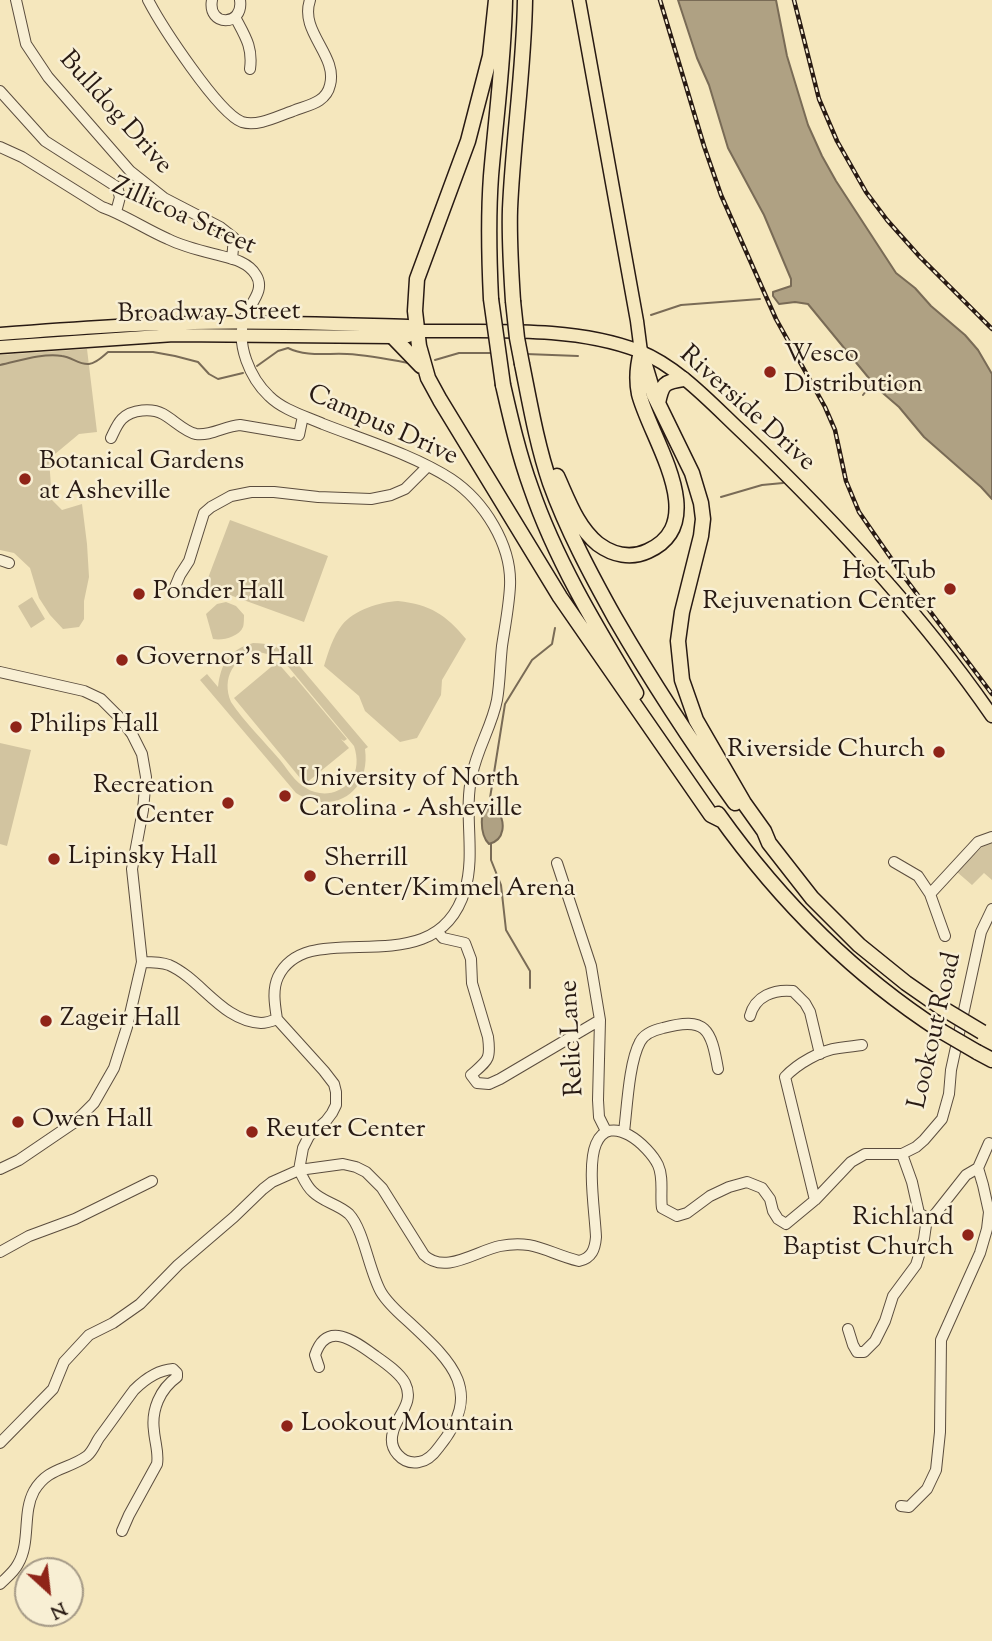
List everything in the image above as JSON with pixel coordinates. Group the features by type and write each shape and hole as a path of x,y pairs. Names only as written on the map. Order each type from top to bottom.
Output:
{"highway":[{"path":"496,0 490,56 468,141 418,279 415,311 425,370 446,411 593,647 711,815 723,821"},
{"path":"505,0 489,211 491,299 503,385 514,434 531,489 558,553 583,603 636,692 723,821 774,886 846,960 892,997 941,1031 992,1060"},
{"path":"525,0 510,212 510,250 517,338 536,437 550,483 568,527 601,593 674,715 753,828 763,841 769,843"},
{"path":"393,337 425,370"},
{"path":"535,424 543,437 569,503 591,538 611,551 628,556 648,552 662,543 672,530 678,505 674,486 639,391 637,368 641,352"},
{"path":"641,352 658,403 696,482 701,503 701,536 682,612 678,640 682,680 696,720 769,843 806,891 835,922 896,975 942,1008 987,1035"},
{"path":"658,403 665,384 683,379"}],"main road":[{"name":"Riverside Drive","path":"579,0 636,311 641,352 683,379 750,440 846,537 952,661 992,716"},
{"name":"Broadway Street","path":"0,334 194,323 242,329 393,337 408,336 417,331"},
{"name":"Broadway Street","path":"0,347 242,329 408,326 417,331 578,335 641,352"}],"street":[{"name":"Bulldog Drive","path":"16,0 26,44 48,77 130,171 163,198 220,226 233,237 232,259"},
{"path":"148,0 176,48 224,108 241,121 252,123 322,100 328,92 331,75 329,65 310,27 310,0"},
{"path":"212,0 211,9 218,18 224,20 235,18 241,7 240,0"},
{"path":"235,18 249,44 252,59 250,69"},
{"path":"0,91 45,141 117,187 120,197 116,212"},
{"name":"Zillicoa Street","path":"0,147 22,157 102,207 168,239 232,259 252,269 260,283 242,329"},
{"name":"Campus Drive","path":"242,329 250,370 258,384 275,402 303,416 428,466 468,492 488,514 497,531 506,557 510,583 497,701 472,775 468,800 469,871 467,886 457,909 437,930 409,944 306,951 288,963 277,978 274,993 277,1019"},
{"path":"111,438 120,421 138,411 160,412 195,434 240,425 299,435 303,416"},
{"path":"172,594 189,561 204,513 231,496 251,492 274,492 371,499 405,489 428,466"},
{"path":"0,672 84,691 101,699 132,734 142,754 146,777 132,869 142,962 114,1069 94,1102 75,1122 0,1170"},
{"path":"930,894 978,842 992,837"},
{"path":"894,862 918,876 930,894 945,936"},
{"name":"Relic Lane","path":"557,863 591,966 600,1020 598,1100 600,1117 606,1132"},
{"name":"Lookout Road","path":"902,1154 916,1147 942,1119 981,932 992,909"},
{"path":"437,930 443,938 465,943 471,959 472,983 489,1046 489,1057 471,1075 477,1083 489,1084 500,1079 600,1020"},
{"path":"142,962 167,964 241,1018 261,1023 277,1019 334,1084 336,1105 326,1121 309,1136 303,1148 299,1170 311,1191 343,1210 354,1220 382,1295 450,1364 461,1396 458,1419 429,1458 410,1462 398,1455 392,1439 392,1433 408,1399 407,1388 402,1379 378,1358 345,1336 331,1337 320,1343 315,1355 319,1367"},
{"path":"750,1016 752,1007 763,997 780,990 793,991 810,1012 820,1054"},
{"path":"624,1132 634,1055 642,1038 673,1025 699,1025 713,1040 718,1069"},
{"path":"815,1200 785,1077 792,1069 820,1054 836,1048 862,1045"},
{"path":"0,1443 53,1389 64,1362 89,1335 113,1323 140,1304 178,1265 262,1189 299,1170 343,1164 366,1172 382,1188 424,1255 433,1262 443,1264 496,1247 522,1244 579,1261 590,1256 596,1245 593,1158 596,1142 606,1132 618,1130 632,1137 648,1151 658,1166 661,1178 662,1209 677,1216 687,1213 709,1196 747,1182 762,1188 771,1199 777,1218 786,1224 815,1200 851,1162 865,1154 902,1154 919,1213 927,1218"},
{"path":"927,1218 936,1213 966,1175 980,1163 989,1143"},
{"path":"980,1163 992,1164"},
{"path":"901,1506 909,1507 928,1489 936,1470 940,1432 941,1340 980,1253 987,1229 989,1212 980,1163"},
{"path":"0,1252 29,1236 75,1219 152,1181"},
{"path":"848,1329 853,1345 859,1353 866,1351 875,1341 893,1296 916,1265 927,1218"},
{"path":"0,1584 18,1565 22,1556 32,1494 39,1484 54,1471 90,1453 143,1381 173,1369 177,1377 160,1395 154,1413 157,1464 122,1531"}],"shaded area":[{"path":"678,0 776,0 787,56 808,125 836,181 896,273 965,335 978,350 992,374 992,499 924,437 899,407 877,388 808,304 779,304 773,296 773,292 791,286 791,279 764,215 728,148 709,85"},
{"name":"Botanical Gardens at Asheville","path":"87,349 97,432 79,434 49,459 52,500 62,510 82,504 87,544 89,577 84,601 84,619 79,627 63,629 39,598 30,568 14,553 0,550 0,355"},
{"path":"230,520 328,556 304,622 205,586"},
{"path":"32,597 45,619 31,628 18,606"},
{"path":"398,601 420,605 436,612 466,639 442,680 441,695 417,738 400,742 365,711 359,696 324,666 336,634 347,620 368,608"},
{"path":"226,602 236,606 244,615 243,627 230,638 213,639 206,614 217,604"},
{"path":"253,643 268,644 291,656 368,747 365,749 362,778 347,796 336,801 323,802 310,800 296,793 200,680 207,674 218,687 224,664 232,654","holes":["259,652 275,656 286,664 354,746 357,760 355,773 346,786 335,792 317,793 295,779 231,702 228,693 229,677 237,663 250,654"]},
{"path":"277,662 291,678 294,676 347,739 341,739 349,748 305,784 234,698"},
{"path":"0,743 31,750 7,846 0,844"},
{"path":"483,809 497,810 503,825 501,835 489,844 482,828"},
{"path":"992,842 992,880 984,873 972,885 957,872 982,847"}],"waterway":[{"path":"651,315 681,305 760,299"},
{"path":"257,366 278,351 288,348 309,354 378,357 408,363"},
{"path":"0,365 54,355 89,364 108,352 153,352 198,362 218,379 243,373"},
{"path":"435,360 459,353 492,353"},
{"path":"526,354 578,356"},
{"path":"863,395 873,382"},
{"path":"721,497 762,485 783,483"},
{"path":"490,810 505,704 532,660 552,644 555,628"},
{"path":"491,844 491,860 501,885 506,930 530,971 530,988"}],"railway":[{"path":"660,0 721,195 776,319 825,407 835,430 846,481 859,512 992,694"},
{"path":"794,0 819,99 837,141 866,192 920,257 992,329"}],"place":[{"name":"Wesco Distribution","path":"770,372"},
{"name":"Botanical Gardens at Asheville","path":"25,479"},
{"name":"Hot Tub Rejuvenation Center","path":"950,589"},
{"name":"Ponder Hall","path":"139,594"},
{"name":"Governor's Hall","path":"122,660"},
{"name":"Philips Hall","path":"16,727"},
{"name":"Riverside Church","path":"939,752"},
{"name":"University of North Carolina - Asheville","path":"285,796"},
{"name":"Recreation Center","path":"228,803"},
{"name":"Lipinsky Hall","path":"54,859"},
{"name":"Sherrill Center/Kimmel Arena","path":"310,876"},
{"name":"Zageir Hall","path":"46,1021"},
{"name":"Owen Hall","path":"18,1122"},
{"name":"Reuter Center","path":"252,1132"},
{"name":"Richland Baptist Church","path":"968,1235"},
{"name":"Lookout Mountain","path":"287,1426"}]}
